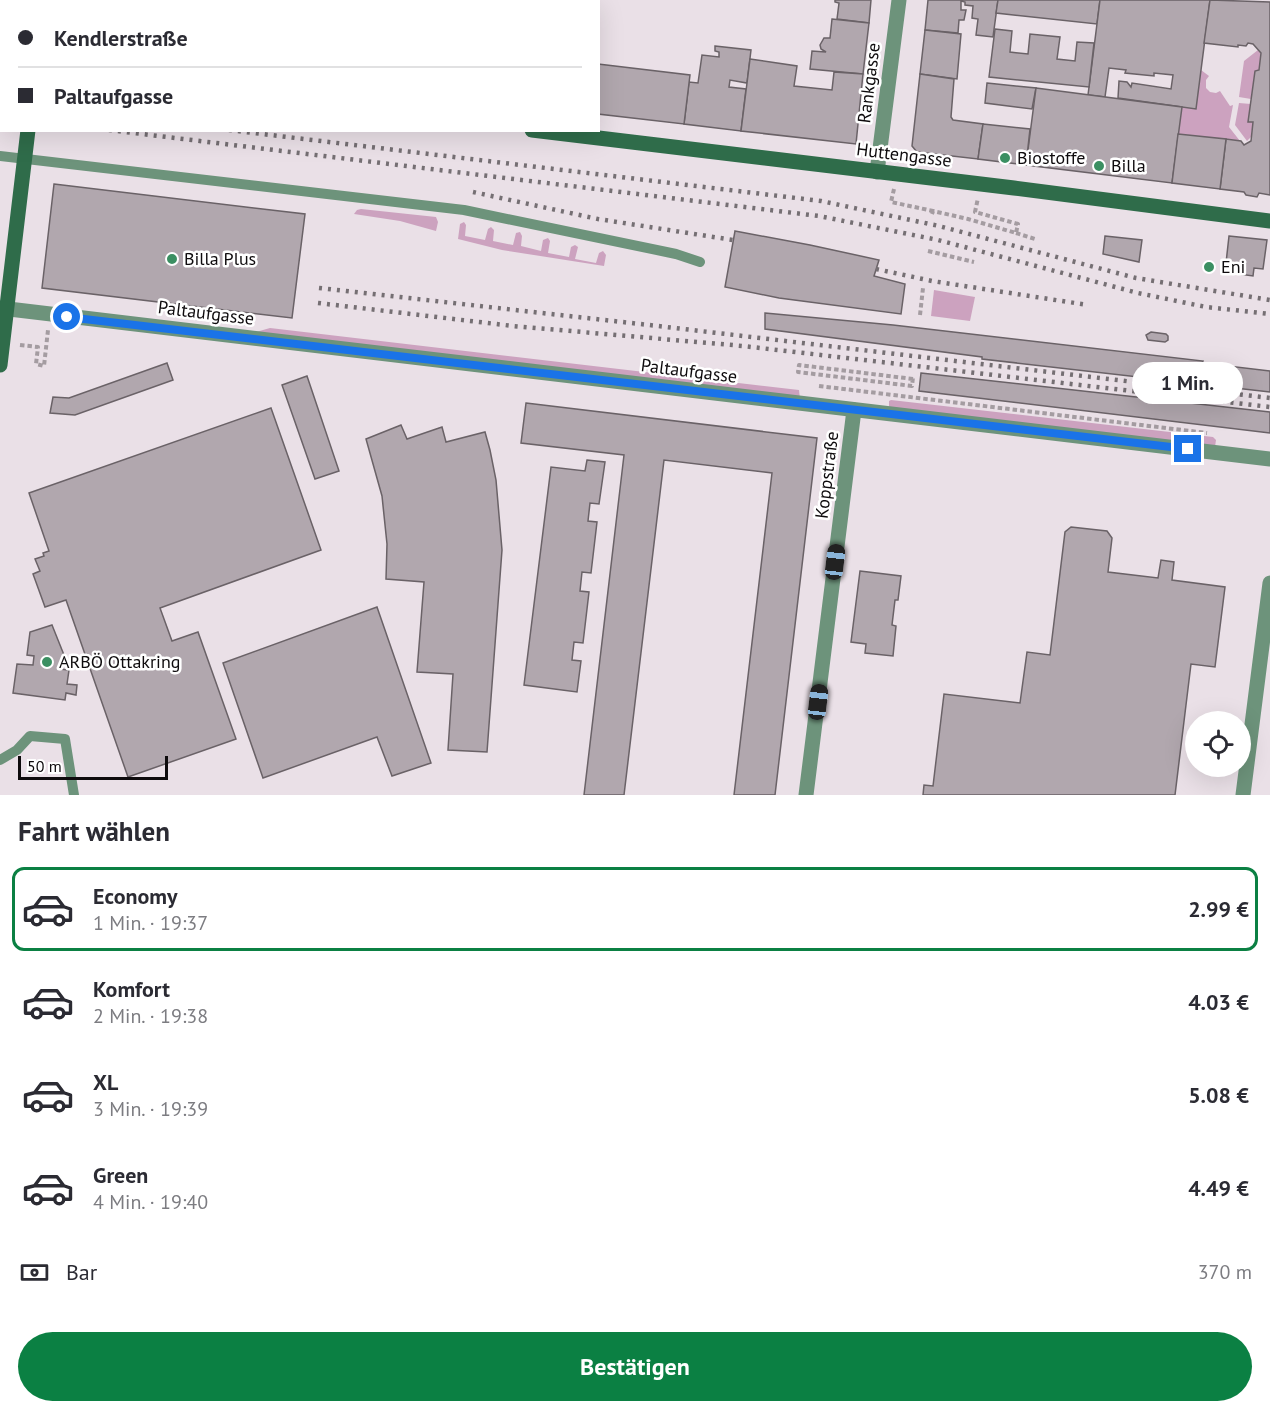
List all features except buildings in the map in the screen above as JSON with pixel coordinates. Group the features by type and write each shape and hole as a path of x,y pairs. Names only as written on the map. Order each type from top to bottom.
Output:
{"street":[{"name":"Rankgasse","path":"877,172 899,0"},
{"path":"0,365 28,132"},
{"name":"Huttengasse","path":"548,132 1270,221"},
{"name":"Paltaufgasse","path":"0,308 1270,459"},
{"name":"Koppstraße","path":"806,795 855,410"},
{"path":"1243,795 1270,584"}],"lane":[{"path":"0,156 464,210 676,254 700,262"},
{"path":"0,760 17,750 30,736 65,739 74,795"}],"path":[{"path":"981,184 975,212 1018,224 1016,233"},
{"path":"896,203 932,213 968,219 1035,239"},
{"path":"928,251 974,262"},
{"path":"920,315 923,288"},
{"path":"38,347 36,364 44,366 50,315"},
{"path":"799,364 913,378 912,386 862,380 798,372 799,364"},
{"path":"861,391 862,380"}],"shaded area":[{"path":"1258,50 1261,53 1259,70 1255,71 1251,99 1239,97 1244,61"},
{"path":"1201,70 1209,76 1206,80 1206,88 1210,92 1220,91 1230,106 1233,105 1229,127 1240,141 1178,134 1182,107"},
{"path":"1239,103 1251,104 1248,122 1253,122 1251,137 1247,141 1235,125"},
{"path":"361,209 436,217 438,222 436,231 400,221 354,214"},
{"path":"464,222 465,236 485,240 488,229 491,227 494,230 493,241 513,245 516,233 520,232 521,246 541,251 543,240 548,238 550,241 548,253 569,257 571,247 575,245 578,247 575,259 596,263 599,253 603,251 606,255 604,266 502,250 458,239 460,224"},
{"path":"934,290 975,297 970,321 931,316"},
{"path":"270,328 799,390 800,399 256,332"},
{"path":"891,400 1213,437 1216,440 1215,447 889,408"}],"railway":[{"path":"126,132 819,216 938,240 1138,293 1206,307 1270,314"},
{"path":"246,132 821,201 939,226 1136,278 1270,300"},
{"path":"473,192 598,219 733,240"},
{"path":"876,269 932,281 1088,305"},
{"path":"319,288 1270,398"},
{"path":"318,303 513,326 743,346 1270,407"}],"place":[{"name":"Biostoffe","path":"1005,158"},
{"name":"Billa","path":"1099,166"},
{"name":"Billa Plus","path":"172,259"},
{"name":"Eni","path":"1209,267"},
{"name":"ARBÖ Ottakring","path":"47,662"}],"route":[{"path":"67,317 1188,449"}]}
